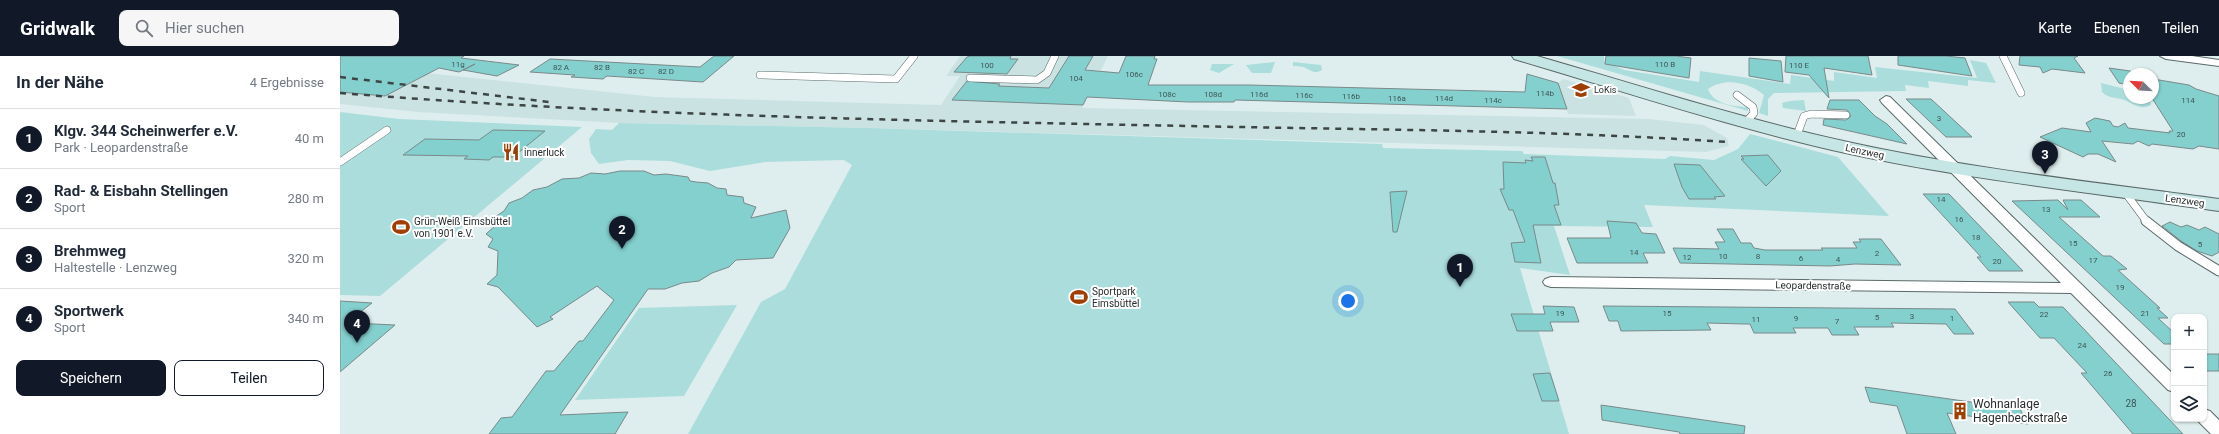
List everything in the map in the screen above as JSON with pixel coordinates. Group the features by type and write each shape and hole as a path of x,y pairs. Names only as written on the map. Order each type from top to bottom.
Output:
{"street":[{"name":"Lenzweg","path":"1520,56 1747,122 1912,161 2219,205"},
{"path":"2166,56 2219,63"},
{"path":"1886,100 2171,383"},
{"name":"Leopardenstraße","path":"1551,282 2075,288"},
{"path":"2207,419 2219,430"}],"lane":[{"path":"760,75 896,79 914,56"},
{"path":"970,78 1037,80 1047,72 1055,56"},
{"path":"2003,56 2021,93"},
{"path":"1737,95 1753,107 1754,113 1747,122"},
{"path":"1797,135 1804,116 1811,114 1846,116"},
{"path":"340,162 387,130"},
{"path":"2124,191 2144,221 2158,233 2174,245 2219,271"}],"shaded area":[{"path":"960,56 1108,56 1082,108 1649,119 1704,125 1727,138 1729,146 1706,152 869,128 619,123 418,112 340,104 340,64 655,97 941,105 960,76 946,76"},
{"path":"1557,56 1604,56 1604,61 1624,70 1699,82 1700,71 1790,84 1791,75 1834,81 1834,72 1877,78 1875,67 1977,78 1970,60 1986,63 1996,83 1968,80 1968,86 1928,81 1929,88 1905,85 1906,91 1774,93 1768,99 1768,116 1759,113 1764,95 1744,84 1729,82 1721,83 1708,89 1714,98 1719,101 1725,104 1748,107 1748,111"},
{"path":"1275,62 1271,73 1252,73 1246,65"},
{"path":"1293,62 1321,65 1322,70 1314,72 1302,67 1293,66"},
{"path":"1212,64 1234,64 1219,73 1210,70"},
{"name":"LoKis","path":"1563,79 1629,98 1636,116 1568,114 1558,83"},
{"path":"2101,83 2123,88 2123,100 2107,96 2102,92"},
{"path":"1804,100 1806,111 1783,108 1782,103"},
{"path":"2133,104 2151,105 2147,107 2140,107"},
{"name":"Grün-Weiß Eimsbüttel von 1901 e.V.","path":"340,112 399,119 582,127 380,296 340,295"},
{"name":"Sportpark Eimsbüttel","path":"619,123 869,128 1382,144 1383,148 1522,151 1524,154 1665,159 1670,156 1714,160 1738,149 1750,134 1838,157 1889,216 1644,205 1653,227 1554,226 1570,275 1520,268 1569,434 688,434 761,302 785,289 852,165 844,160 765,162 710,171 670,161 628,160 599,164 591,153 589,139 596,129 612,130"},
{"path":"737,305 684,396 575,400 639,308"}],"building":[{"path":"340,56 464,56 461,58 519,65 497,76 463,70 459,72 439,68 385,96 340,92"},
{"path":"714,56 734,56 703,82 607,76 603,79 571,77 575,75 530,72 550,59 700,67"},
{"path":"1011,56 1010,59 1018,59 1007,74 954,72 967,57"},
{"path":"1069,56 1093,56 1085,70 1119,73 1126,56 1155,56 1154,59 1157,59 1148,85 1249,85 1525,92 1527,74 1558,83 1567,109 1235,100 1234,102 1188,102 1087,97 1083,105 952,100 967,81 1000,84 998,86 1049,88"},
{"path":"1606,56 1676,56 1691,58 1689,78 1605,64"},
{"path":"1786,56 1868,56 1872,75 1824,68 1829,98 1809,75 1785,72"},
{"path":"1898,56 1946,56 1965,58 1972,76 1898,65"},
{"path":"2020,56 2078,56 2074,58 2085,73 2052,69 2043,73 2040,67 2019,65"},
{"path":"1749,58 1781,61 1783,82 1749,76"},
{"path":"2109,68 2123,70 2123,84 2119,83"},
{"path":"2159,80 2189,85 2196,89 2219,96 2219,149 2199,146 2193,149 2152,144 2149,146 2138,141 2133,144 2102,141 2116,162 2098,154 2088,154 2083,157 2040,137 2062,128 2091,132 2086,123 2095,118 2110,121 2113,126 2118,127 2125,123 2128,128 2170,133 2169,131 2173,131 2156,104 2159,104"},
{"path":"1906,99 1931,99 1972,137 1946,137"},
{"path":"1830,100 1859,100 1875,116 1887,124 1907,144 1823,125 1824,119 1846,120 1851,116 1847,110 1827,109"},
{"path":"493,130 545,131 513,157 493,157 489,160 464,159 468,156 403,155 425,139 479,140"},
{"path":"1768,155 1781,171 1766,186 1741,159 1744,159 1741,156"},
{"path":"1531,157 1545,157 1553,183 1555,183 1559,205 1554,205 1561,225 1533,225 1541,263 1515,262 1511,243 1525,242 1513,210 1509,210 1500,189 1504,189 1503,162 1526,163 1525,160 1533,161"},
{"path":"1674,164 1700,165 1725,196 1714,197 1716,199 1689,199 1682,187"},
{"path":"620,171 644,171 654,175 666,174 688,177 690,181 708,183 717,188 726,189 727,195 743,197 744,203 756,207 751,218 786,210 790,228 773,258 736,260 729,267 712,273 699,281 682,283 665,289 648,289 560,415 628,412 615,434 489,434 501,418 512,417 546,371 554,371 579,341 583,341 614,300 597,286 550,317 553,319 537,327 498,287 487,284 497,275 498,251 488,247 493,239 486,234 496,225 492,219 504,211 509,203 522,198 533,190 547,187 562,179 579,178 591,173 605,174"},
{"path":"1407,191 1397,232 1393,232 1390,192"},
{"path":"1923,194 1949,194 2023,271 1989,271 1977,257 1981,257"},
{"path":"2058,200 2068,210 2063,200 2081,200 2100,217 2059,217 2103,256 2111,256 2127,269 2118,270 2160,308 2157,308 2168,318 2158,318 2171,330 2171,344 2164,344 2012,201"},
{"path":"1607,221 1636,223 1642,233 1656,234 1665,253 1643,253 1648,263 1577,263 1567,238 1611,238"},
{"path":"2170,222 2181,227 2187,225 2199,230 2205,227 2219,234 2219,252 2212,256 2197,251 2162,226"},
{"path":"1717,229 1733,229 1741,243 1751,243 1754,248 1765,250 1823,250 1821,248 1857,248 1853,242 1861,242 1859,239 1881,239 1901,265 1855,264 1830,266 1680,263 1673,248 1719,249 1715,242 1725,242"},
{"path":"340,301 372,303 359,313 364,314 353,323 395,325 340,372"},
{"path":"2008,302 2034,302 2039,307 2063,307 2183,434 2133,434 2081,373 2087,373 2054,338 2040,338"},
{"path":"1543,306 1574,307 1579,322 1550,322 1553,331 1517,331 1511,314 1545,314"},
{"path":"1603,306 1955,309 1974,334 1954,334 1946,324 1891,323 1894,327 1854,327 1859,335 1832,335 1828,328 1793,328 1796,333 1754,333 1750,324 1707,323 1711,330 1621,331 1618,321 1609,321"},
{"path":"2207,354 2219,354 2219,371 2207,371"},
{"path":"1550,373 1559,401 1542,401 1533,374"},
{"name":"Wohnanlage Hagenbeckstraße","path":"1865,387 2020,409 2028,424 1947,413 1956,434 1907,434 1897,406 1870,402"},
{"path":"1601,405 1745,426 1744,434 1680,434 1679,432 1602,420"}],"railway":[{"path":"340,77 549,102"},
{"path":"340,93 564,108 789,117 1605,135 1727,142"}],"place":[{"name":"LoKis","path":"1581,90"},
{"name":"innerluck","path":"511,152"},
{"name":"Brehmweg","path":"2045,174"},
{"name":"Grün-Weiß Eimsbüttel von 1901 e.V.","path":"401,227"},
{"name":"Rad- & Eisbahn Stellingen","path":"622,249"},
{"name":"Klgv. 344 Scheinwerfer e.V.","path":"1460,287"},
{"name":"Sportpark Eimsbüttel","path":"1079,297"},
{"name":"Sportwerk","path":"357,343"},
{"name":"Wohnanlage Hagenbeckstraße","path":"1960,411"}]}
